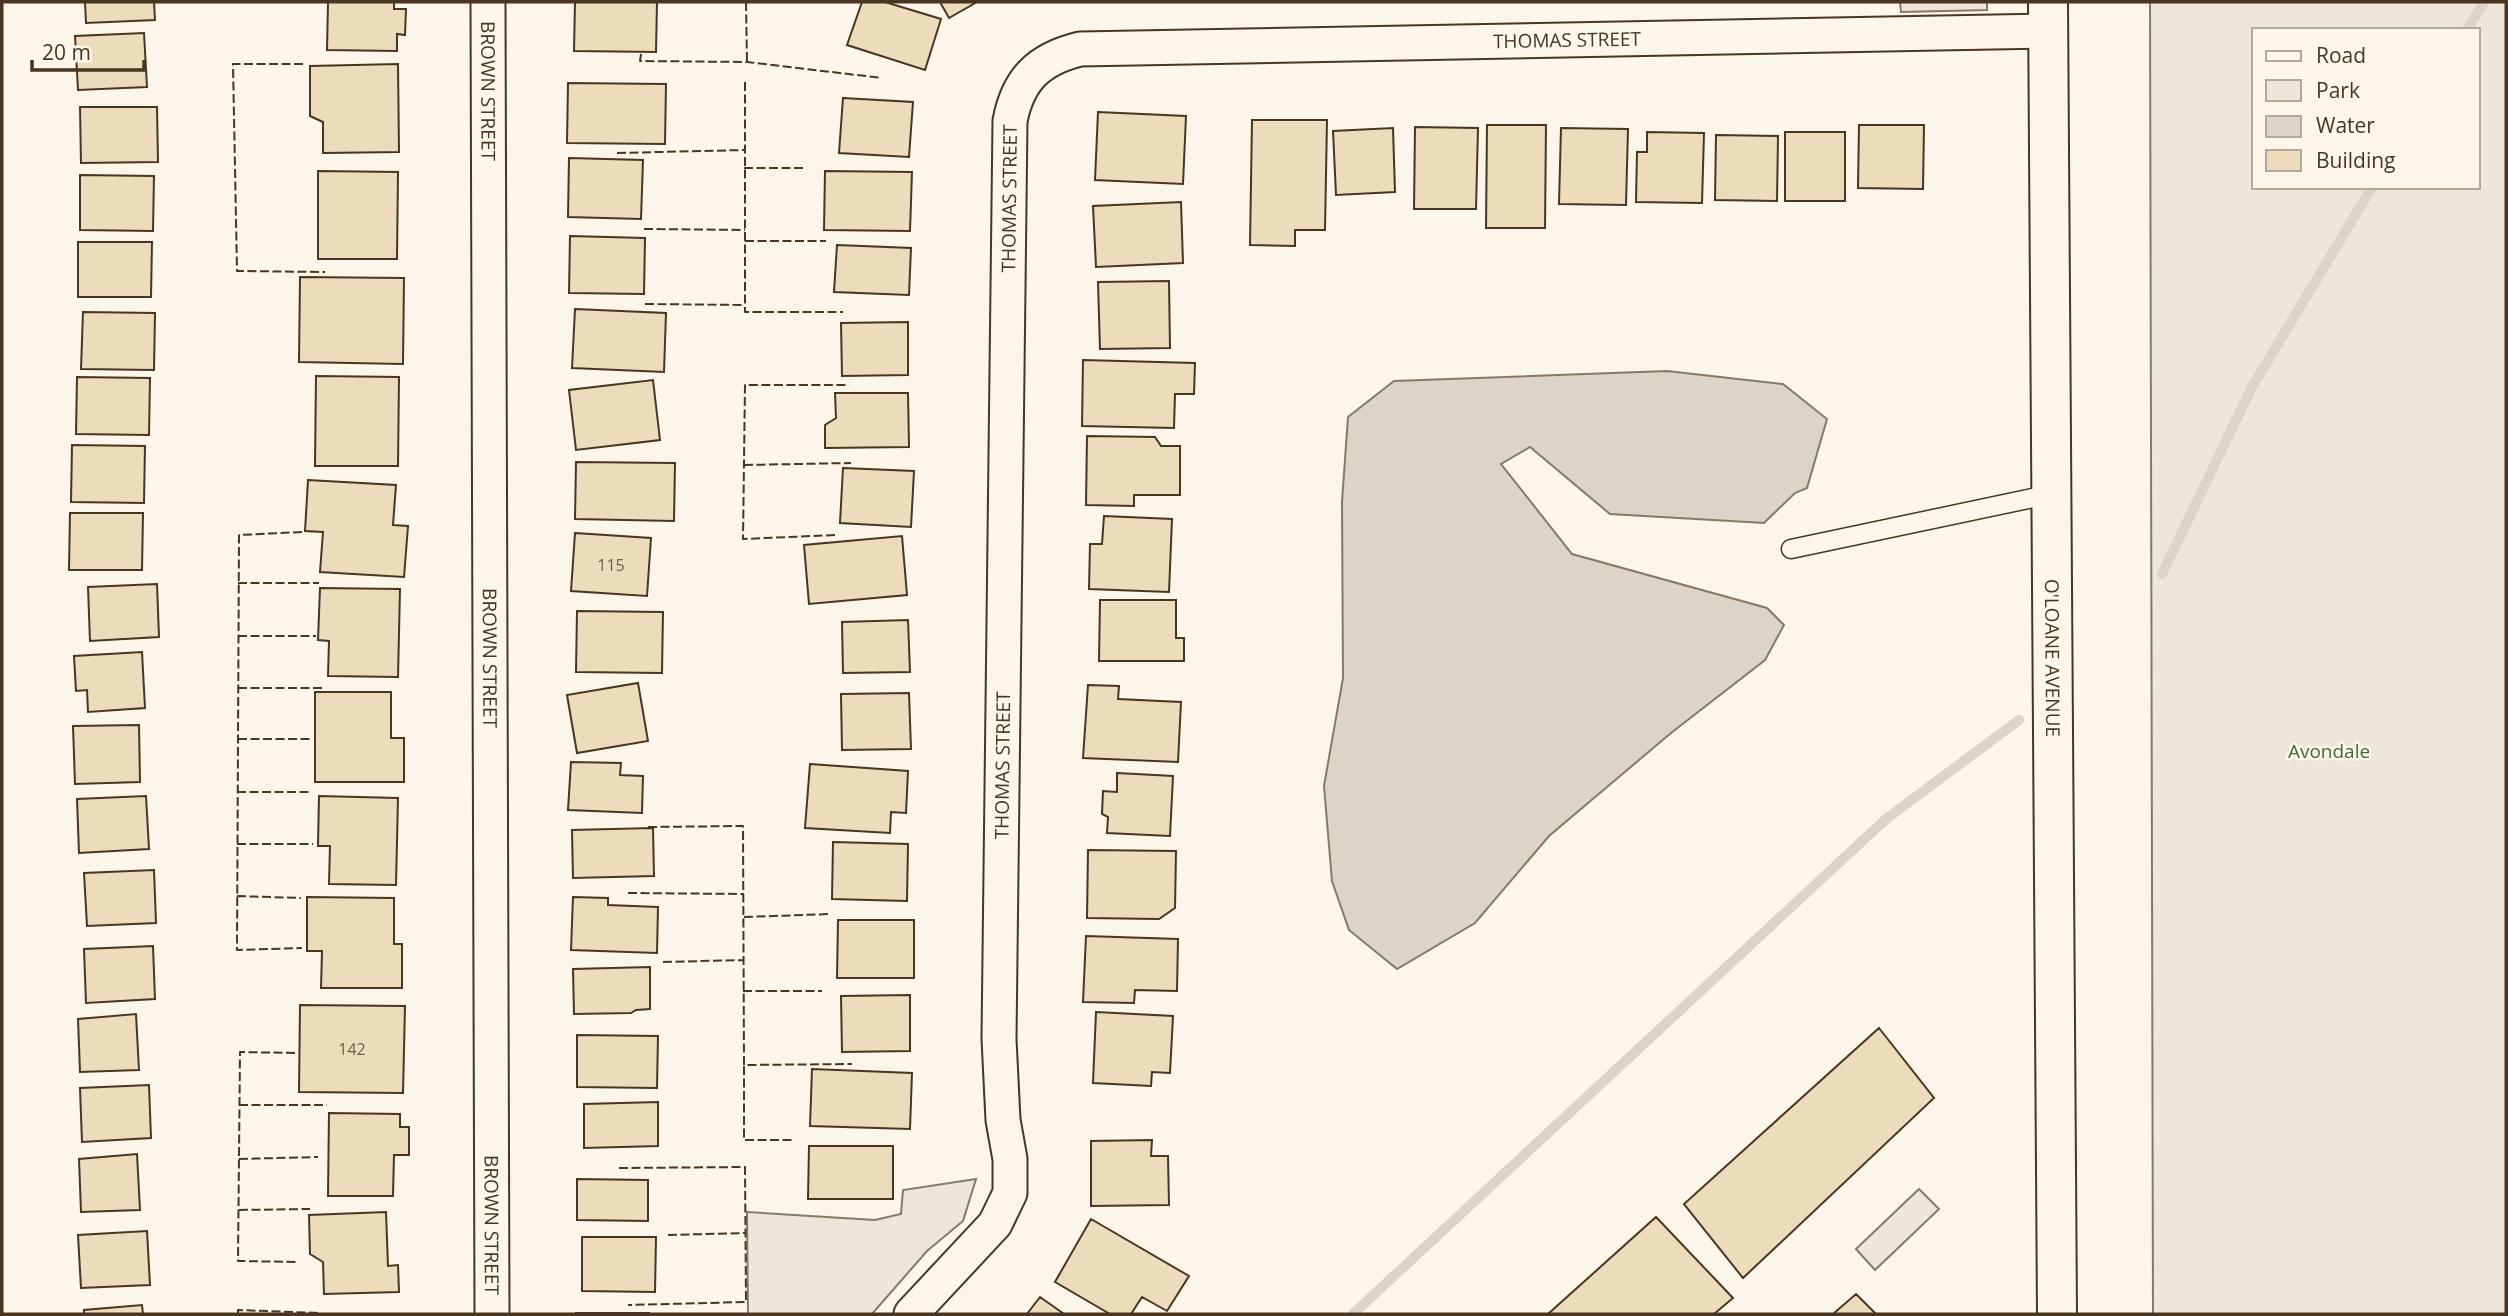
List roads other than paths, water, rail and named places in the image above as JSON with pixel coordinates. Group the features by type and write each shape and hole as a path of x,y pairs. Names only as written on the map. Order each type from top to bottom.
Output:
{"street":[{"name":"BROWN STREET","path":"488,2 492,1314"},
{"name":"O'LOANE AVENUE","path":"2048,16 2057,1314"},
{"name":"THOMAS STREET","path":"911,1314 995,1224 1010,1193 1010,1159 1003,1120 999,1039 1010,121 1013,103 1032,72 1062,53 1080,49 2048,16"}],"lane":[{"path":"1791,549 2052,494"}],"water":[{"path":"1667,371 1783,384 1827,419 1807,488 1795,493 1764,523 1610,514 1530,447 1501,464 1572,554 1767,608 1784,625 1765,660 1671,733 1549,836 1475,923 1397,969 1349,930 1332,881 1324,786 1343,678 1342,502 1348,417 1394,381"}],"waterway":[{"path":"2468,28 2484,2"},
{"path":"2162,574 2252,387 2371,189"},
{"path":"1353,1314 1886,819 2019,720"}],"park label":[{"name":"Avondale","path":"2329,751"}]}
